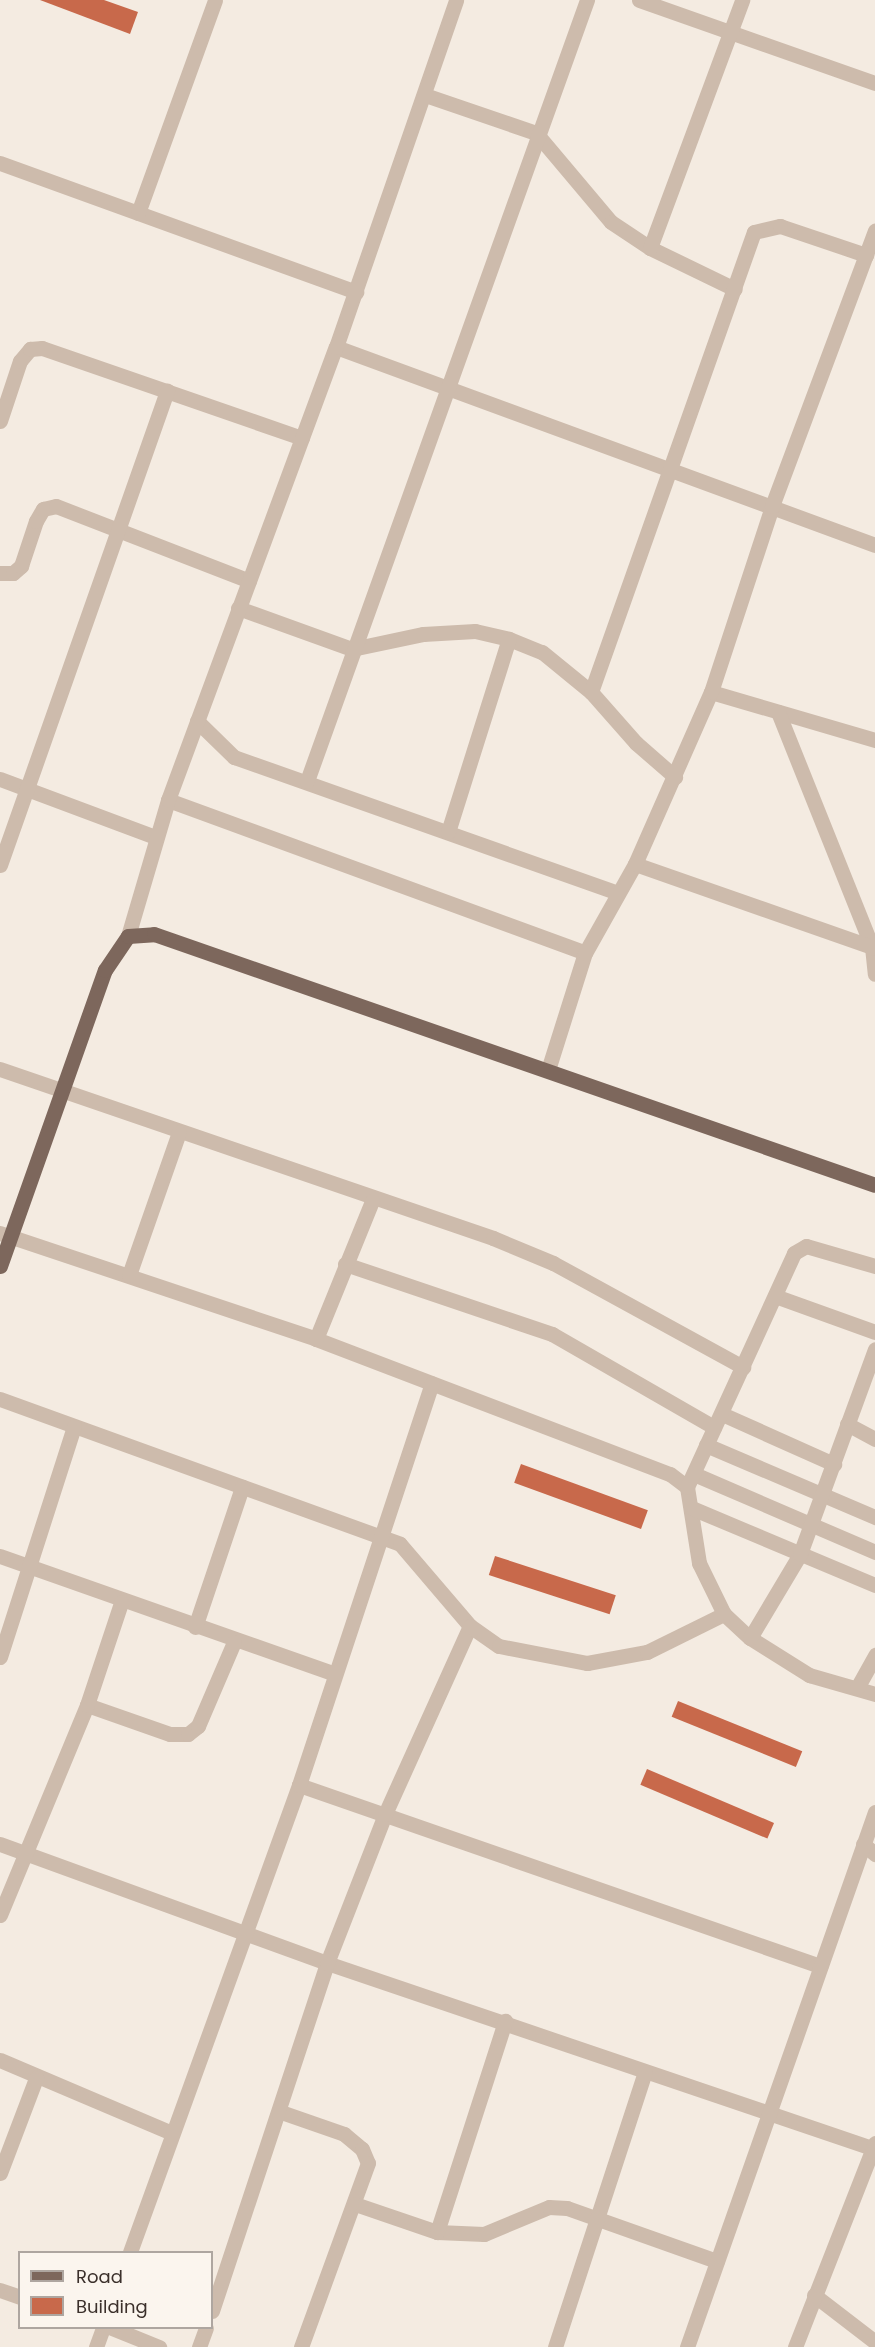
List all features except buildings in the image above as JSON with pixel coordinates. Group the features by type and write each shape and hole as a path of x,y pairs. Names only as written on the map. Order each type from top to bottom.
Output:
{"main road":[{"path":"0,1266 5,1235 61,1093 105,970 128,936 154,934 194,944 875,1185"}],"street":[{"path":"138,213 215,0"},
{"path":"307,781 445,386 536,133 587,0"},
{"path":"639,0 875,83"},
{"path":"650,248 742,0"},
{"path":"128,936 155,837 356,292 425,95 453,1"},
{"path":"425,95 536,133 611,222 650,248 735,289"},
{"path":"0,163 356,292"},
{"path":"591,692 754,232 765,225 866,255"},
{"path":"548,1070 585,953 635,864 711,692 772,506 875,231"},
{"path":"0,422 20,361 30,349 42,348 302,438"},
{"path":"336,348 670,467 875,546"},
{"path":"0,865 167,391"},
{"path":"0,573 13,573 21,566 44,509 56,506 119,527 249,581"},
{"path":"238,608 352,648 423,634 476,632 509,639 542,652 591,692 636,743 675,777"},
{"path":"448,832 509,639"},
{"path":"711,692 875,740"},
{"path":"778,712 873,947 875,974"},
{"path":"197,721 234,757 307,781 617,893"},
{"path":"0,778 155,837"},
{"path":"168,800 585,953"},
{"path":"635,864 873,947"},
{"path":"0,1069 61,1093 553,1263 743,1367"},
{"path":"129,1275 179,1132"},
{"path":"316,1339 372,1201"},
{"path":"5,1235 316,1339 670,1474 811,1523 875,1552"},
{"path":"875,1266 799,1248 690,1480 699,1563 724,1614 750,1638 809,1675 875,1694"},
{"path":"345,1264 552,1334 718,1421 834,1464"},
{"path":"775,1296 875,1332"},
{"path":"750,1638 800,1554 875,1349"},
{"path":"131,2251 243,1930 299,1785 432,1383"},
{"path":"0,1399 400,1544 470,1626 499,1646 587,1663 647,1652 724,1614"},
{"path":"847,1425 875,1439"},
{"path":"0,1656 31,1567 74,1427"},
{"path":"706,1445 875,1517"},
{"path":"195,1627 242,1487"},
{"path":"694,1509 875,1584"},
{"path":"0,1556 121,1603 335,1674"},
{"path":"0,1915 23,1853 87,1705 121,1603"},
{"path":"213,2308 281,2112 327,1963 386,1814 470,1626"},
{"path":"87,1705 170,1734 188,1734 198,1726 234,1642"},
{"path":"857,1688 875,1655"},
{"path":"299,1785 820,1966"},
{"path":"687,2347 875,1812"},
{"path":"0,1844 243,1930 327,1963 505,2021 645,2072 874,2147 795,2347"},
{"path":"863,1844 875,1854"},
{"path":"437,2232 505,2021"},
{"path":"0,2060 36,2078 172,2133"},
{"path":"555,2347 598,2222 645,2072"},
{"path":"0,2173 36,2078"},
{"path":"281,2112 344,2134 362,2149 368,2163 355,2204 301,2347"},
{"path":"355,2204 437,2232 484,2234 549,2206 717,2261"},
{"path":"0,2290 18,2296"},
{"path":"814,2295 875,2342"},
{"path":"96,2347 103,2329"},
{"path":"114,2329 159,2347"},
{"path":"199,2347 206,2329"}]}
